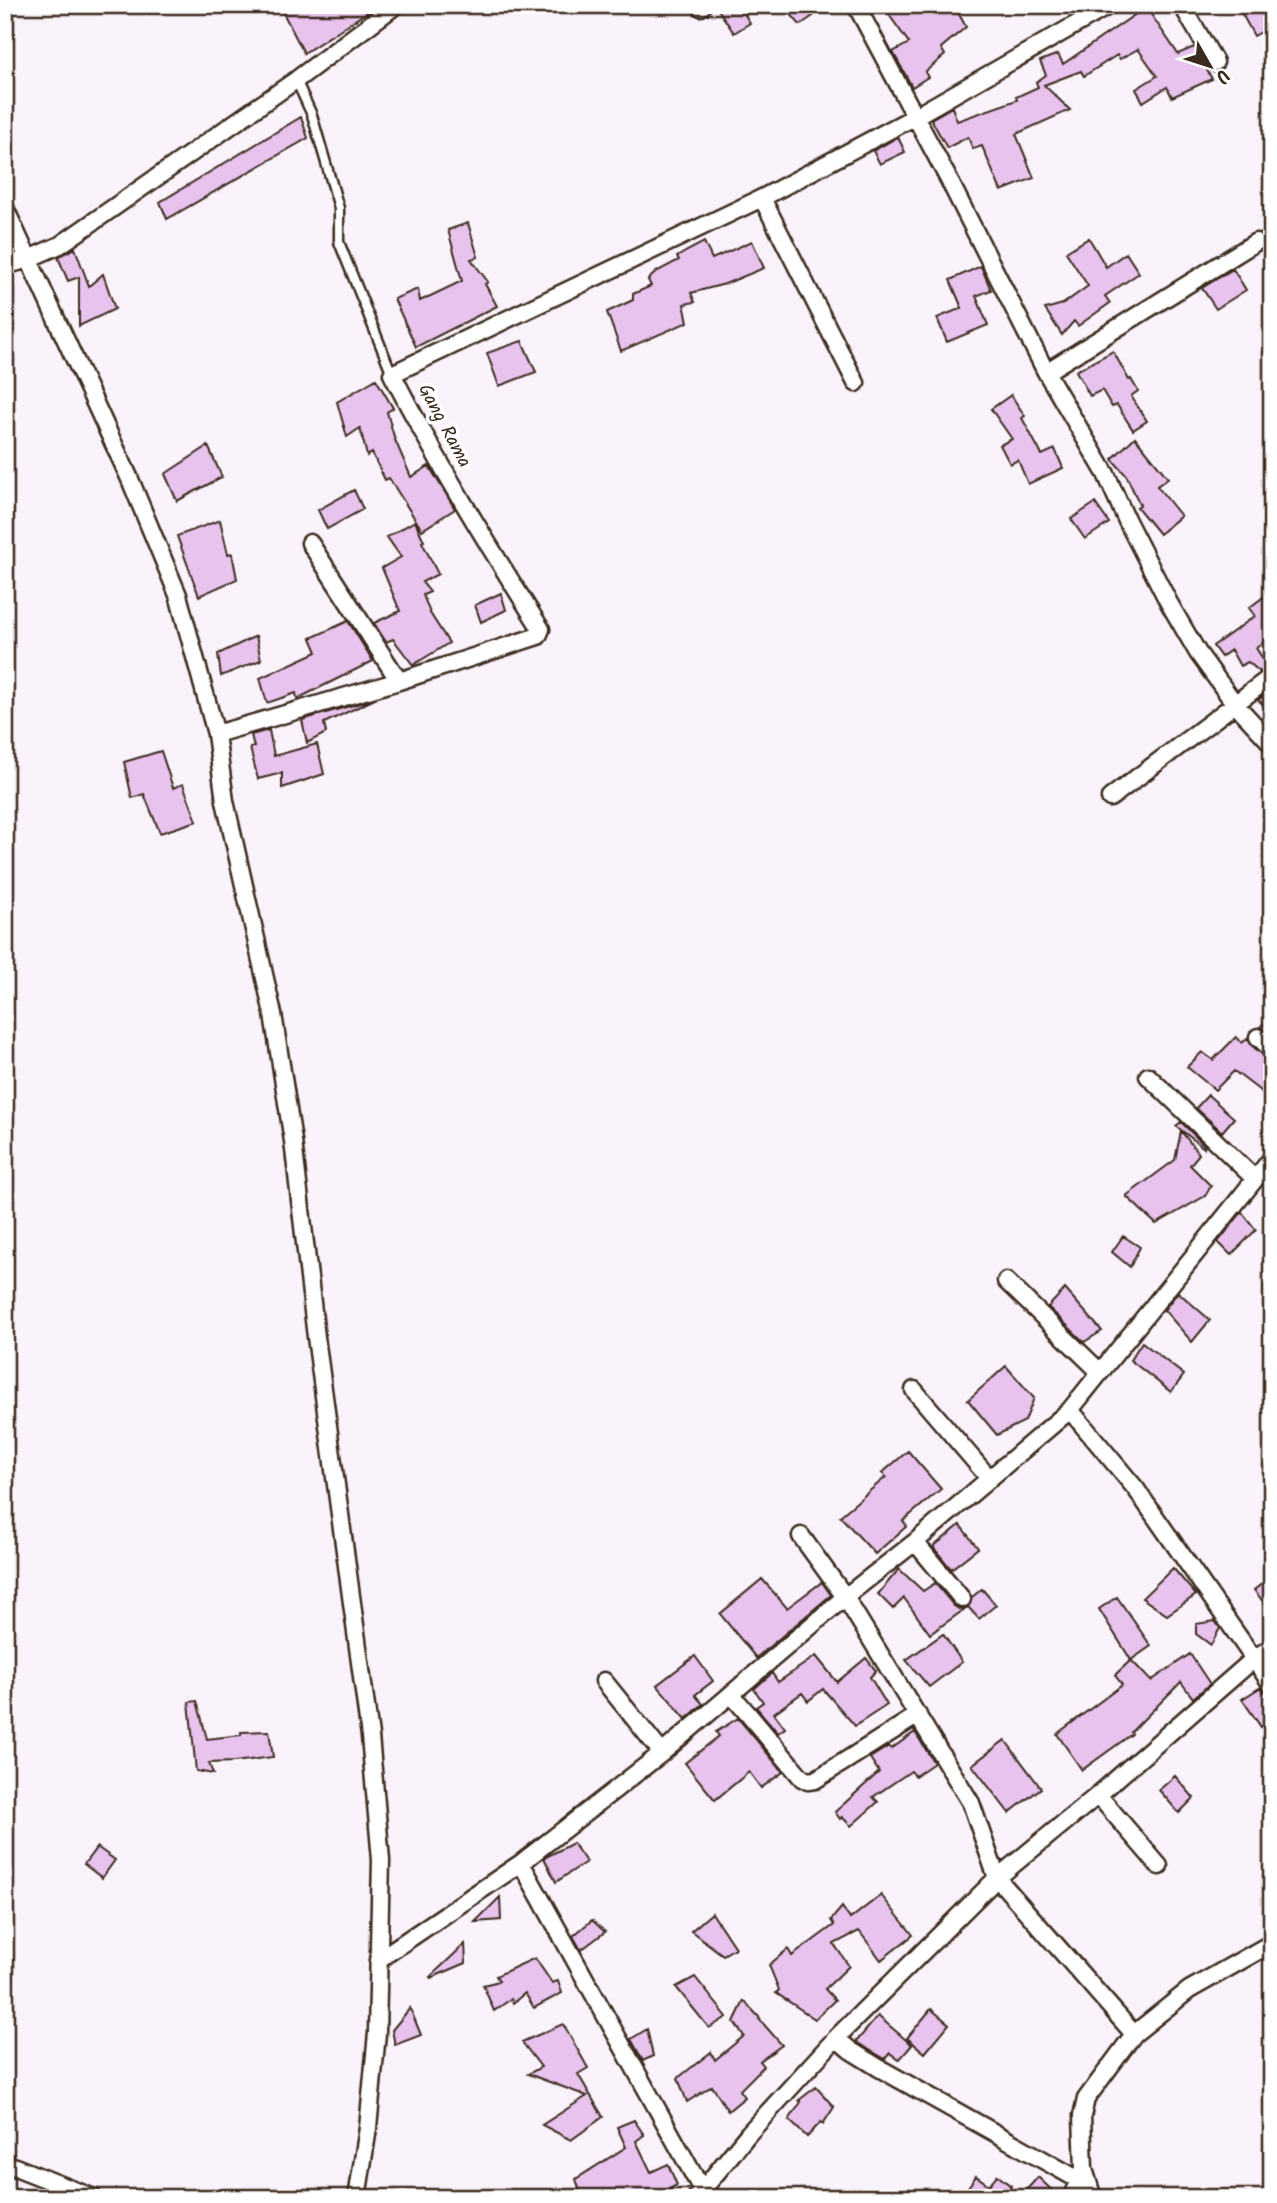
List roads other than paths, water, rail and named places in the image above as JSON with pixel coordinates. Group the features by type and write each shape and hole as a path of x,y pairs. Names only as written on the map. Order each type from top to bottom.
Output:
{"street":[{"path":"5,266 60,244 296,80 396,5"},
{"path":"856,5 948,178 1046,372 1106,474 1126,521 1169,603 1198,653 1235,704 1272,744"},
{"name":"Gang Rama","path":"216,734 399,681 538,636 541,629 464,507 392,374 762,198 914,117 1110,5"},
{"path":"1182,5 1215,62"},
{"path":"762,198 856,383"},
{"path":"5,208 130,477 178,595 216,734 225,802 273,1014 293,1141 316,1337 370,1736 381,1860 377,2033 372,2094 357,2198"},
{"path":"1046,372 1256,242"},
{"path":"310,543 399,681"},
{"path":"1110,798 1272,676"},
{"path":"1258,1037 1272,1050"},
{"path":"1147,1076 1255,1179"},
{"path":"378,1959 521,1863 662,1753 1070,1410 1272,1158"},
{"path":"1006,1281 1100,1373"},
{"path":"914,1390 989,1478"},
{"path":"1070,1410 1136,1489 1272,1685"},
{"path":"801,1536 845,1597 971,1802 998,1878 1134,2034"},
{"path":"915,1542 962,1599"},
{"path":"521,1863 703,2195 749,2133 836,2038 998,1878 1255,1658 1272,1647"},
{"path":"604,1681 662,1753"},
{"path":"732,1695 802,1778 808,1781 815,1780 918,1715"},
{"path":"1098,1795 1159,1866"},
{"path":"1093,2198 1082,2174 1082,2116 1086,2099 1134,2034 1189,1990 1272,1943"},
{"path":"836,2038 879,2068 1082,2174"},
{"path":"5,2162 94,2198"},
{"path":"1071,2198 1082,2174"}],"lane":[{"path":"296,80 312,115 339,208 339,242 392,374"}]}
